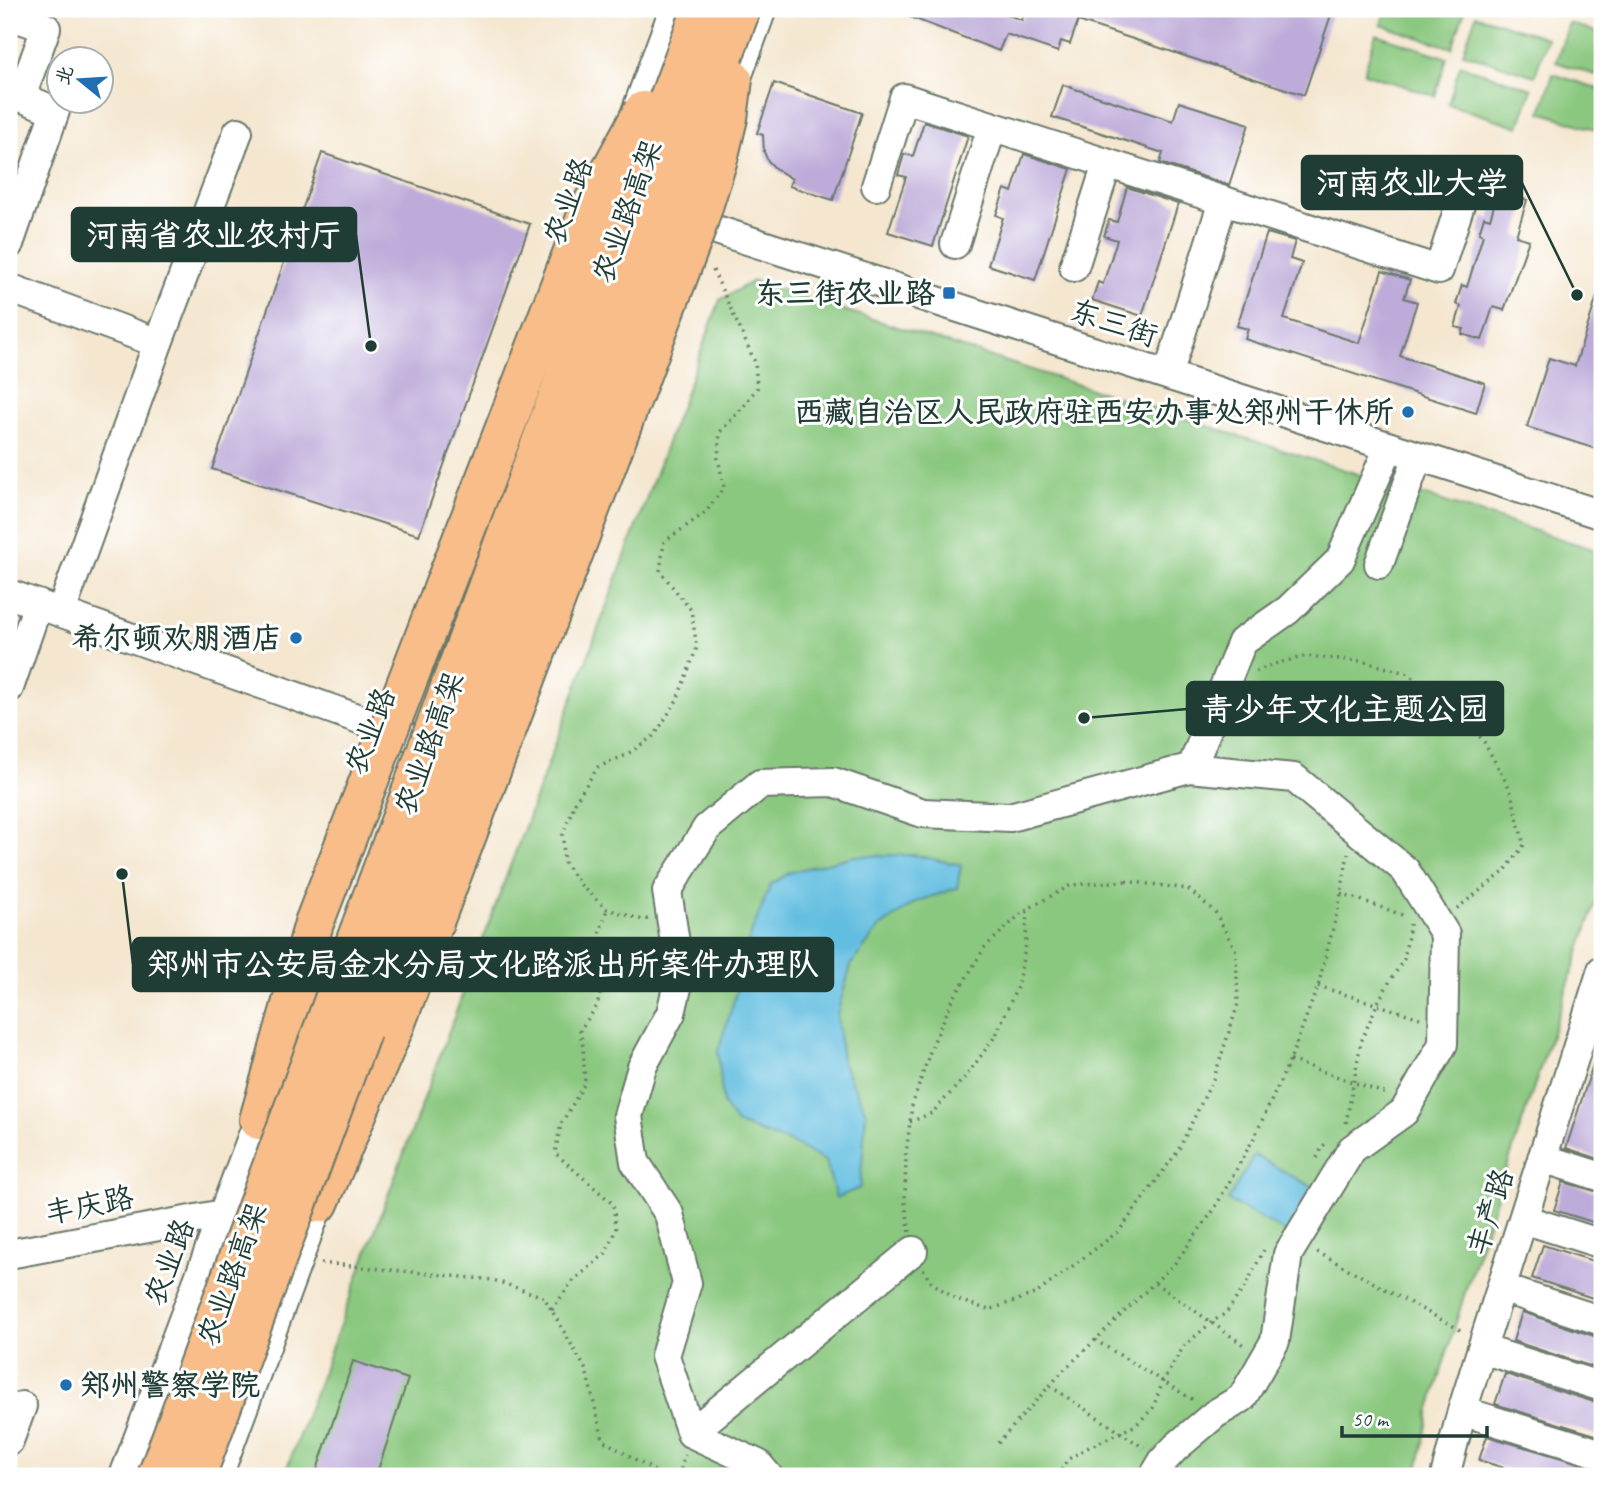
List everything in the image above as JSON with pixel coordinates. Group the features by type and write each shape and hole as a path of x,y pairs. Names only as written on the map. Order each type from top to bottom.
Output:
{"highway":[{"path":"319,1203 395,1026 695,232 728,118 742,9"},
{"name":"农业路高架","path":"196,1476 742,9"},
{"path":"258,1120 314,923 589,210 640,117 691,12"},
{"name":"农业路高架","path":"157,1476 691,12"}],"street":[{"path":"218,1476 319,1203 695,223 762,9"},
{"name":"农业路","path":"124,1476 606,194 691,12"},
{"path":"9,15 46,28 20,97 55,111 9,244"},
{"path":"876,186 904,98 1439,270 1465,189"},
{"path":"955,244 992,127"},
{"path":"9,688 50,608 158,343 238,132"},
{"path":"1074,267 1107,164"},
{"name":"东三街","path":"606,194 1602,516"},
{"path":"1168,375 1223,201"},
{"path":"9,289 158,343"},
{"path":"1192,766 1242,642 1289,610 1340,560 1389,447"},
{"path":"1379,565 1418,456"},
{"path":"9,594 404,735"},
{"path":"768,1476 758,1464 691,1433 666,1356 687,1283 669,1214 635,1162 628,1116 642,1067 671,1013 680,975 667,891 707,828 760,783 833,782 923,813 1010,817 1189,768 1294,778 1405,870 1445,934 1443,1044 1404,1112 1352,1149 1288,1254 1275,1341 1242,1398 1214,1414 1175,1448 1158,1469"},
{"name":"丰产路","path":"1453,1474 1462,1411 1542,1158 1597,1007 1602,970"},
{"path":"1542,1158 1602,1177"},
{"name":"丰庆路","path":"9,1254 223,1214"},
{"path":"1523,1219 1602,1244"},
{"path":"691,1433 913,1251"},
{"path":"1501,1288 1602,1321"},
{"path":"1483,1346 1602,1387"},
{"path":"9,1441 22,1406"},
{"path":"1462,1411 1602,1454"}],"path":[{"path":"670,915 643,920 607,909 583,888 564,862 563,834 576,800 598,767 626,755 655,735 677,700 697,647 691,610 660,571 664,542 706,512 724,487 718,458 720,432 757,388 755,362 713,271 695,223"},
{"path":"1221,692 1267,666 1306,656 1362,661 1406,673 1448,704 1483,740 1510,789 1524,845 1504,872 1466,903 1437,921"},
{"path":"998,1443 1095,1340 1175,1263 1213,1211 1254,1138 1290,1060 1318,986 1341,893 1353,827"},
{"path":"1126,881 1188,889 1215,912 1236,951 1238,1004 1215,1076 1178,1151 1119,1231 1037,1293 989,1310 955,1299 930,1282 913,1251 905,1203 906,1154 912,1106 932,1046 951,1002 985,947 1027,909 1071,885 1126,881"},
{"path":"1341,893 1409,918"},
{"path":"1338,1131 1347,1123 1362,1042 1377,1004 1404,959 1410,925 1408,908"},
{"path":"552,1310 571,1283 605,1254 616,1229 613,1204 555,1153 561,1124 584,1083 580,1030 597,1006 604,977 599,934 607,909"},
{"path":"910,1122 932,1113 967,1075 996,1035 1017,987 1026,944 1027,909"},
{"path":"1318,986 1444,1026"},
{"path":"1290,1060 1410,1102"},
{"path":"1313,1166 1322,1147 1330,1139"},
{"path":"1297,1241 1483,1346"},
{"path":"1058,1476 1067,1460 1136,1425 1153,1408 1163,1381 1184,1346 1226,1313 1246,1284 1264,1250"},
{"path":"297,1261 493,1280 544,1297 586,1370 603,1440 663,1476"},
{"path":"1155,1283 1264,1360"},
{"path":"1095,1340 1214,1414"},
{"path":"1050,1386 1122,1433 1158,1469"}],"green space":[{"path":"1386,9 1465,10 1452,48 1381,25"},
{"path":"1476,15 1547,38 1535,76 1463,53"},
{"path":"1569,23 1602,34 1602,77 1556,62"},
{"path":"1376,34 1447,58 1435,96 1364,73"},
{"path":"1460,65 1532,89 1519,127 1448,104"},
{"path":"1553,74 1602,90 1602,132 1541,112"},
{"path":"753,281 1602,552 1602,884 1466,1289 1430,1409 1417,1476 284,1476 720,300"}],"water":[{"path":"914,855 961,865 957,888 916,902 879,928 851,965 837,1014 842,1062 866,1112 860,1188 836,1198 826,1162 792,1143 737,1124 723,1104 718,1051 750,936 771,884 791,872 854,856"},
{"path":"1254,1155 1314,1188 1289,1234 1228,1200"}],"building":[{"path":"892,9 991,9 1022,20 1026,9 1333,9 1304,95 1078,21 1070,44 1061,41 1058,52 1006,34 999,51"},
{"path":"774,83 862,113 833,200 789,186 792,179 768,161 764,152 763,135 757,133"},
{"path":"1063,85 1173,121 1179,102 1249,124 1229,185 1160,163 1163,153 1052,117"},
{"path":"924,122 968,136 933,246 888,232 906,177 898,175 904,154 913,156"},
{"path":"322,153 530,224 419,535 212,469"},
{"path":"1024,154 1071,169 1035,280 988,265 1003,218 996,215 1005,189 1012,192"},
{"path":"1127,187 1178,204 1142,316 1092,300 1098,282 1103,284 1117,240 1104,236 1109,220 1117,222"},
{"path":"1507,194 1527,200 1516,236 1529,240 1504,310 1493,307 1482,340 1462,334 1464,329 1455,327 1461,306 1456,304 1462,285 1467,287 1483,235 1479,233 1484,217 1490,219 1496,199 1506,200"},
{"path":"1267,233 1295,241 1290,259 1302,263 1284,319 1359,343 1382,271 1410,280 1404,298 1417,302 1400,356 1485,383 1476,413 1245,339 1248,329 1237,326"},
{"path":"1599,290 1602,291 1602,451 1527,427 1549,358 1575,366"},
{"path":"1599,1046 1602,1046 1602,1160 1566,1148"},
{"path":"1563,1182 1602,1193 1602,1225 1554,1210"},
{"path":"1543,1245 1602,1264 1602,1301 1532,1278"},
{"path":"1522,1312 1602,1337 1602,1370 1513,1341"},
{"path":"353,1361 408,1379 376,1476 315,1476"},
{"path":"1505,1374 1602,1403 1602,1437 1495,1404"},
{"path":"1487,1436 1602,1470 1602,1476 1529,1476 1479,1460"}],"place":[{"name":"东三街农业路","path":"949,293"},
{"name":"河南农业大学","path":"1577,295"},
{"name":"河南省农业农村厅","path":"371,346"},
{"name":"西藏自治区人民政府驻西安办事处郑州干休所","path":"1408,412"},
{"name":"希尔顿欢朋酒店","path":"296,638"},
{"name":"青少年文化主题公园","path":"1084,718"},
{"name":"郑州市公安局金水分局文化路派出所案件办理队","path":"122,874"},
{"name":"郑州警察学院","path":"66,1385"}]}
